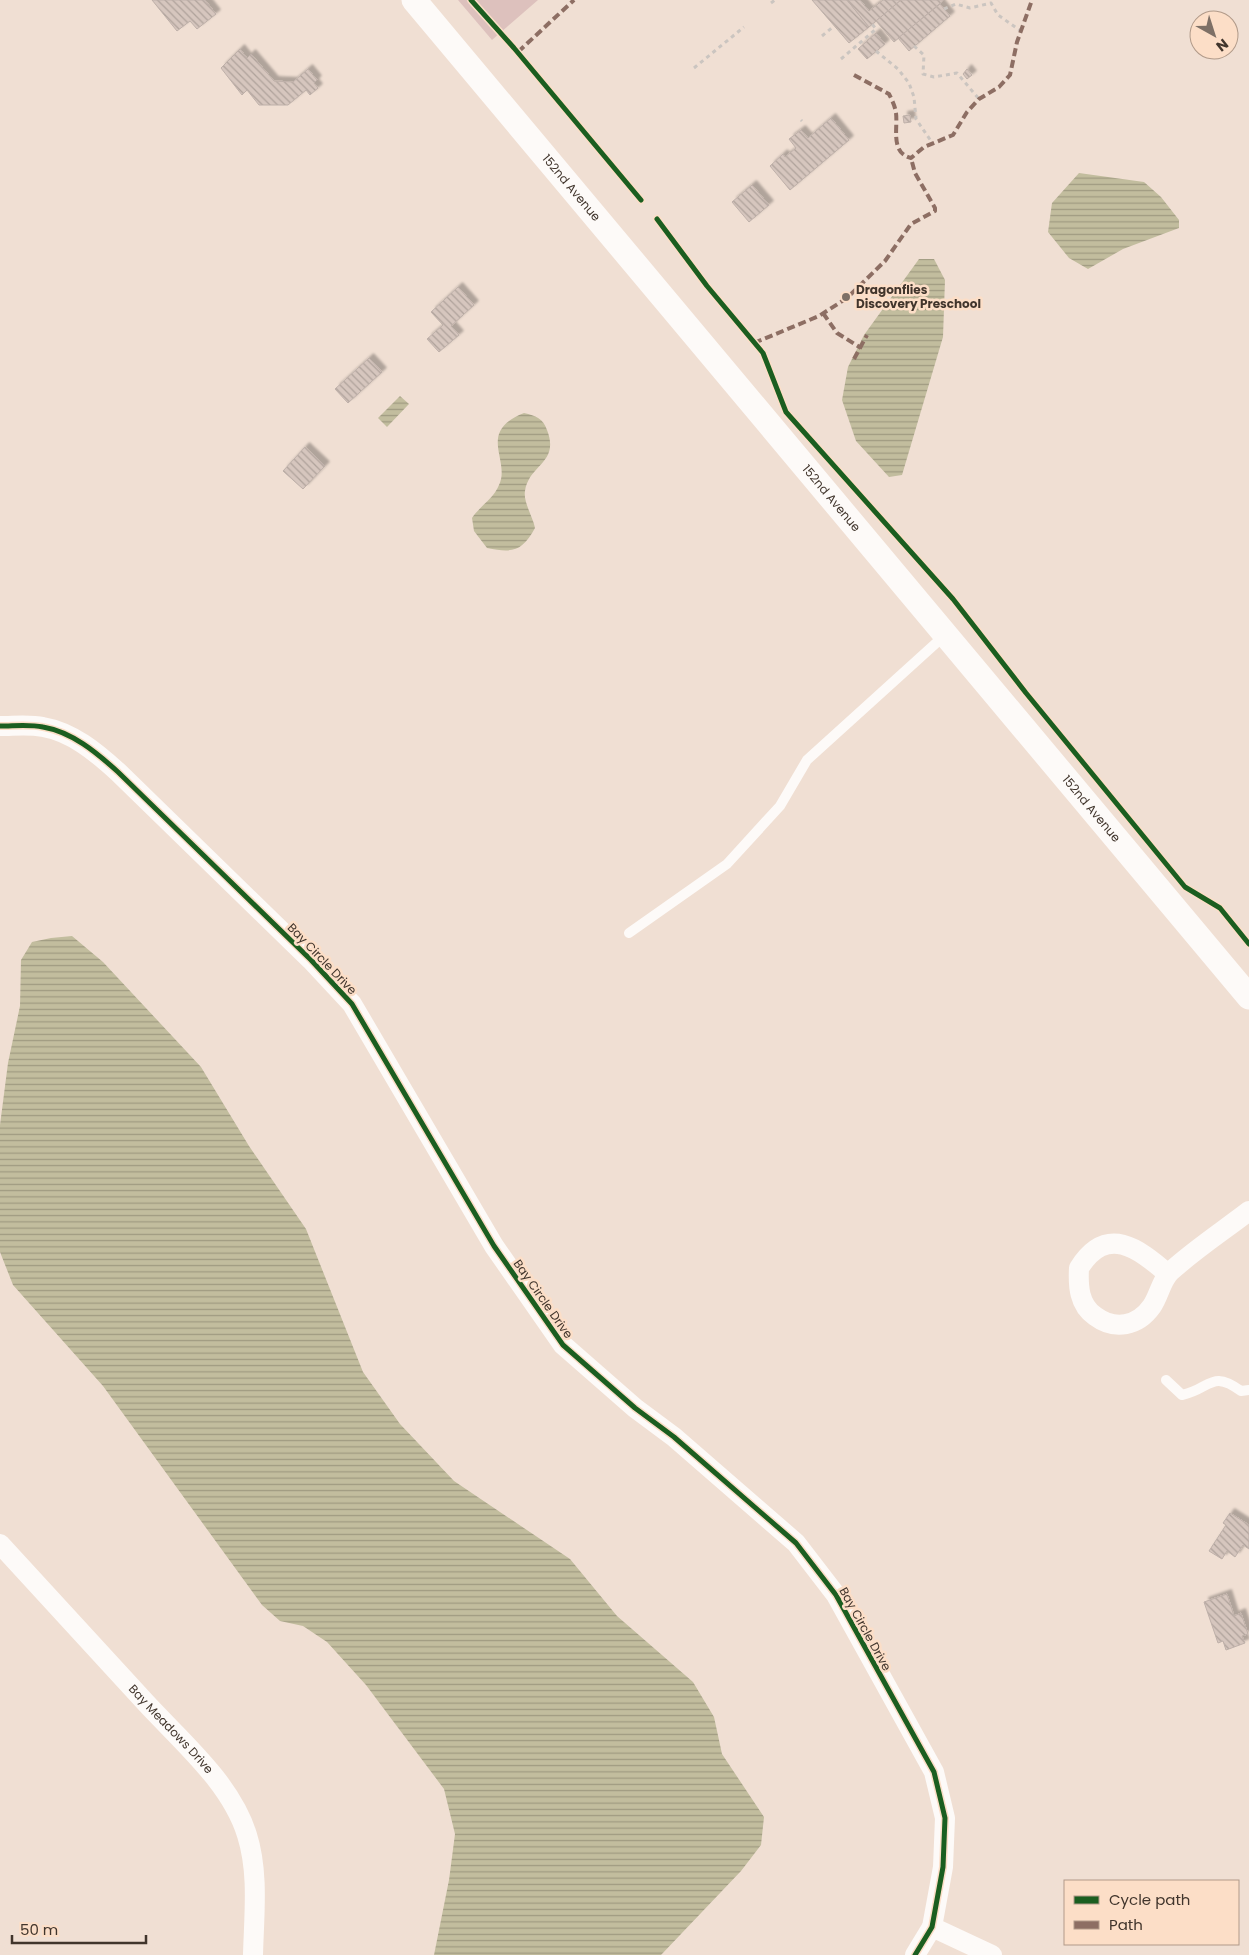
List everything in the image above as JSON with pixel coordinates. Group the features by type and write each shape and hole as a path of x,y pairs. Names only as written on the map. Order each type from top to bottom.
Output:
{"street":[{"name":"152nd Avenue","path":"414,0 1249,997"},
{"name":"Bay Circle Drive","path":"0,726 40,726 59,730 92,749 311,960 352,1004 494,1246 563,1346 635,1408 674,1438 796,1544 836,1594 934,1772 945,1818 943,1867 932,1927 915,1955"},
{"path":"1168,1274 1132,1247 1110,1244 1096,1248 1079,1268 1080,1292 1089,1312 1102,1321 1114,1326 1127,1325 1141,1317 1152,1306 1168,1274 1249,1211"},
{"name":"Bay Meadows Drive","path":"0,1544 205,1767 239,1814 247,1835 253,1864 255,1890 253,1955"},
{"path":"932,1927 992,1955"}],"lane":[{"path":"629,933 727,864 780,806 807,760 945,635"},
{"path":"1166,1380 1182,1395 1193,1393 1216,1380 1227,1381 1241,1391 1249,1390"}],"path":[{"path":"771,3 775,0"},
{"path":"944,9 956,4 970,8 991,3 1000,17 1021,31"},
{"path":"841,59 876,29 872,24"},
{"path":"822,36 834,26"},
{"path":"694,68 744,27"},
{"path":"914,46 924,55 923,74 934,77 957,73 979,98"},
{"path":"876,51 898,69 909,83 914,97 916,119 933,144"}],"shaded area":[{"path":"458,0 538,0 492,40"},
{"path":"1079,173 1144,182 1161,197 1179,220 1179,228 1123,249 1088,269 1069,258 1048,232 1052,203"},
{"path":"919,259 934,259 945,280 943,337 902,475 889,477 856,441 842,400 848,367 864,335"},
{"path":"400,396 409,404 387,427 378,418"},
{"path":"524,413 541,420 547,430 550,441 550,450 547,457 532,475 525,491 525,500 535,528 526,542 516,549 487,548 474,531 472,518 494,494 499,485 502,476 498,438 502,429 510,421"},
{"path":"72,936 103,962 201,1067 249,1146 306,1229 363,1372 400,1424 454,1481 570,1559 617,1616 693,1682 714,1717 722,1754 764,1817 761,1845 741,1871 661,1955 434,1955 449,1880 455,1834 444,1789 366,1685 327,1642 303,1626 280,1621 262,1605 103,1386 13,1285 0,1252 0,1125 8,1063 20,1006 21,960 32,942"}],"building":[{"path":"152,0 205,0 216,14 197,29 190,21 177,31"},
{"path":"812,0 847,0 869,27 849,43"},
{"path":"847,0 860,0 869,11 883,0 901,0 869,27"},
{"path":"901,0 944,0 894,42 876,21"},
{"path":"940,4 950,16 909,51 898,38"},
{"path":"876,33 885,44 867,59 858,49"},
{"path":"240,49 247,58 251,54 274,81 293,82 308,69 317,80 314,83 318,88 310,95 306,90 288,105 259,105 247,90 242,95 221,68"},
{"path":"967,69 972,75 967,79 963,74"},
{"path":"910,115 911,122 904,123 903,116"},
{"path":"831,118 849,140 790,190 770,166 783,154 785,157 796,148 789,139 801,130 808,138"},
{"path":"752,185 769,205 749,222 732,202"},
{"path":"458,287 474,305 451,326 459,335 439,352 427,339 443,325 431,312"},
{"path":"369,358 382,372 348,403 335,389"},
{"path":"305,447 325,466 303,489 283,471"},
{"path":"1230,1513 1249,1525 1249,1549 1243,1545 1235,1557 1227,1551 1222,1559 1209,1551 1226,1525 1223,1523"},
{"path":"1227,1594 1234,1616 1241,1613 1248,1634 1242,1636 1245,1643 1226,1650 1223,1641 1218,1643 1204,1602"}],"marked path":[{"path":"518,52 574,0"},
{"path":"854,75 889,94 896,113 896,139 898,146 904,155 911,158 924,147 953,135 967,112 979,99 999,87 1010,75 1017,42 1032,0"},
{"path":"754,343 819,316 847,298 885,261 911,224 935,211 915,173 911,158"},
{"path":"823,313 837,333 861,348"},
{"path":"854,359 867,335"}],"cycle path":[{"path":"471,0 514,48 641,200"},
{"path":"657,219 707,286 763,353 786,412 953,599 1026,693 1185,887 1220,908 1249,944"},
{"path":"0,726 43,727 64,733 92,750 118,772 311,960 352,1004 494,1246 563,1345 635,1408 674,1437 796,1543 836,1595 934,1772 945,1818 943,1867 932,1927 915,1955"}],"place":[{"name":"Dragonflies Discovery Preschool","path":"846,297"}]}
